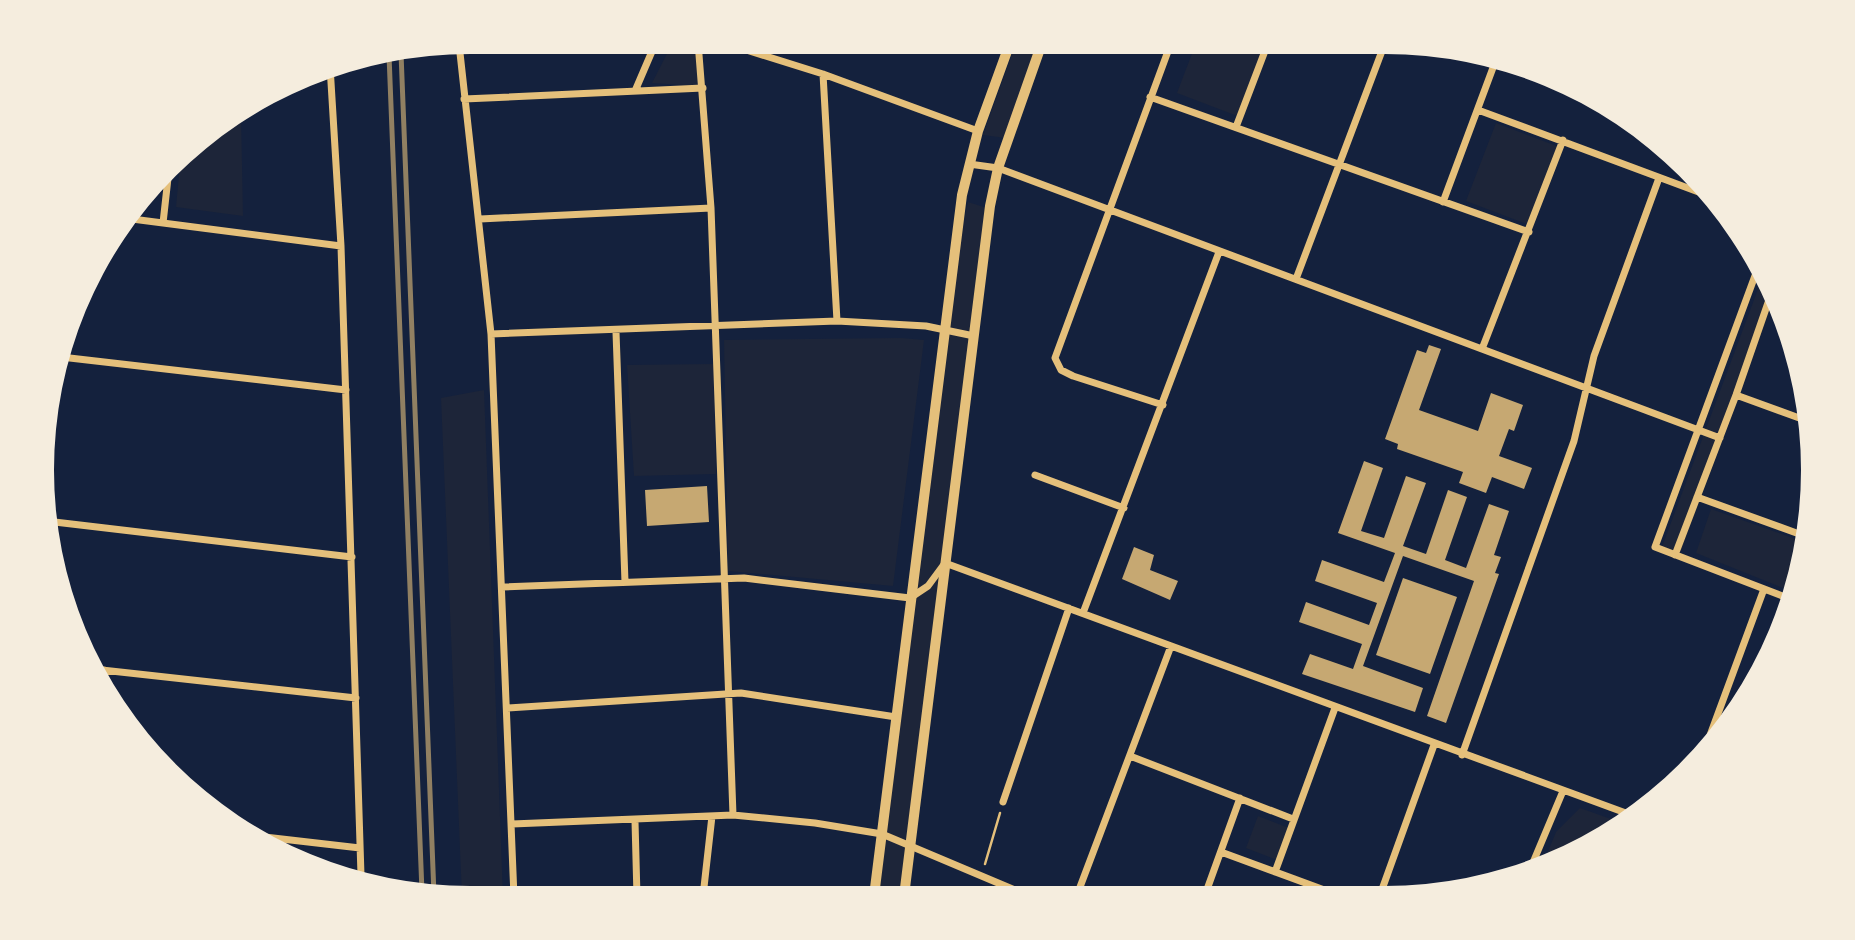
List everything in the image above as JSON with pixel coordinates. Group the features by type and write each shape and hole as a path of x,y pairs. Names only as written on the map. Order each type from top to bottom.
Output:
{"main road":[{"path":"875,886 910,598 969,164 1006,54"},
{"path":"905,886 990,206 998,168 1038,54"}],"street":[{"path":"460,54 492,334 514,886"},
{"path":"635,92 651,54"},
{"path":"699,54 711,208 733,815"},
{"path":"759,54 823,74 978,131"},
{"path":"1163,405 1086,381 1056,365 1060,337 1167,54"},
{"path":"1236,127 1264,54"},
{"path":"1296,279 1381,54"},
{"path":"1443,202 1493,68"},
{"path":"823,74 837,321"},
{"path":"331,78 341,246 360,871"},
{"path":"464,99 703,88"},
{"path":"1150,97 1340,167 1529,232"},
{"path":"1478,110 1692,190"},
{"path":"1482,349 1563,140"},
{"path":"969,164 998,168 1720,438"},
{"path":"1462,755 1574,441 1594,356 1659,178"},
{"path":"163,223 167,185"},
{"path":"480,219 711,208"},
{"path":"138,220 341,246"},
{"path":"1083,613 1219,252"},
{"path":"1754,279 1656,547 1782,595"},
{"path":"1675,555 1737,395 1767,306"},
{"path":"492,334 616,332 837,321 904,324 974,336"},
{"path":"616,332 625,582"},
{"path":"69,358 346,390"},
{"path":"1737,395 1797,417"},
{"path":"1035,475 1124,508"},
{"path":"1697,498 1796,533"},
{"path":"58,522 352,557"},
{"path":"502,587 724,578 761,579 910,598 928,586 946,563 1434,745 1622,812"},
{"path":"1714,724 1764,589"},
{"path":"1003,802 1069,608"},
{"path":"1080,886 1171,646"},
{"path":"106,670 356,698"},
{"path":"507,709 727,693 754,694 896,717"},
{"path":"1275,872 1335,708"},
{"path":"1383,886 1434,745"},
{"path":"1130,756 1293,819"},
{"path":"1535,858 1563,791"},
{"path":"1208,886 1240,798"},
{"path":"512,824 733,815 881,834 956,863 1006,886"},
{"path":"705,886 712,816"},
{"path":"635,821 637,886"},
{"path":"278,839 360,848"},
{"path":"1221,852 1313,886"}],"path":[{"path":"982,877 1003,802"}],"shaded area":[{"path":"667,54 696,54 698,86 652,83"},
{"path":"1012,54 1036,54 1006,138 983,135"},
{"path":"1192,54 1265,54 1240,117 1177,93"},
{"path":"241,123 243,216 176,207 179,173"},
{"path":"1496,123 1559,147 1529,225 1466,201"},
{"path":"968,202 987,208 900,886 878,886 961,232"},
{"path":"1759,287 1769,312 1680,554 1662,547"},
{"path":"724,340 924,340 893,586 728,571"},
{"path":"713,364 716,474 634,476 627,365"},
{"path":"484,390 503,886 462,886 441,398"},
{"path":"1711,509 1795,539 1784,588 1696,553"},
{"path":"1580,808 1611,819 1548,852 1556,832"},
{"path":"1258,816 1289,828 1277,860 1246,848"}],"building":[{"path":"1429,345 1441,349 1419,410 1478,431 1491,393 1523,405 1514,431 1509,429 1499,456 1532,468 1524,489 1492,477 1486,493 1459,483 1463,472 1397,449 1398,444 1385,439 1417,350 1426,353"},
{"path":"1364,461 1383,468 1361,531 1384,538 1406,476 1426,483 1403,546 1426,554 1448,490 1467,497 1445,560 1466,568 1489,504 1509,511 1494,555 1501,557 1495,573 1499,574 1446,723 1427,716 1474,581 1403,556 1363,666 1423,688 1415,712 1302,674 1310,654 1353,669 1362,644 1299,622 1306,602 1369,625 1377,603 1315,581 1322,560 1384,582 1395,553 1338,533"},
{"path":"707,486 709,522 647,526 645,490"},
{"path":"1134,547 1154,555 1150,570 1178,581 1170,600 1122,579"},
{"path":"1403,578 1457,597 1430,674 1376,655"}],"railway":[{"path":"401,60 434,884"},
{"path":"389,62 422,883"}]}
